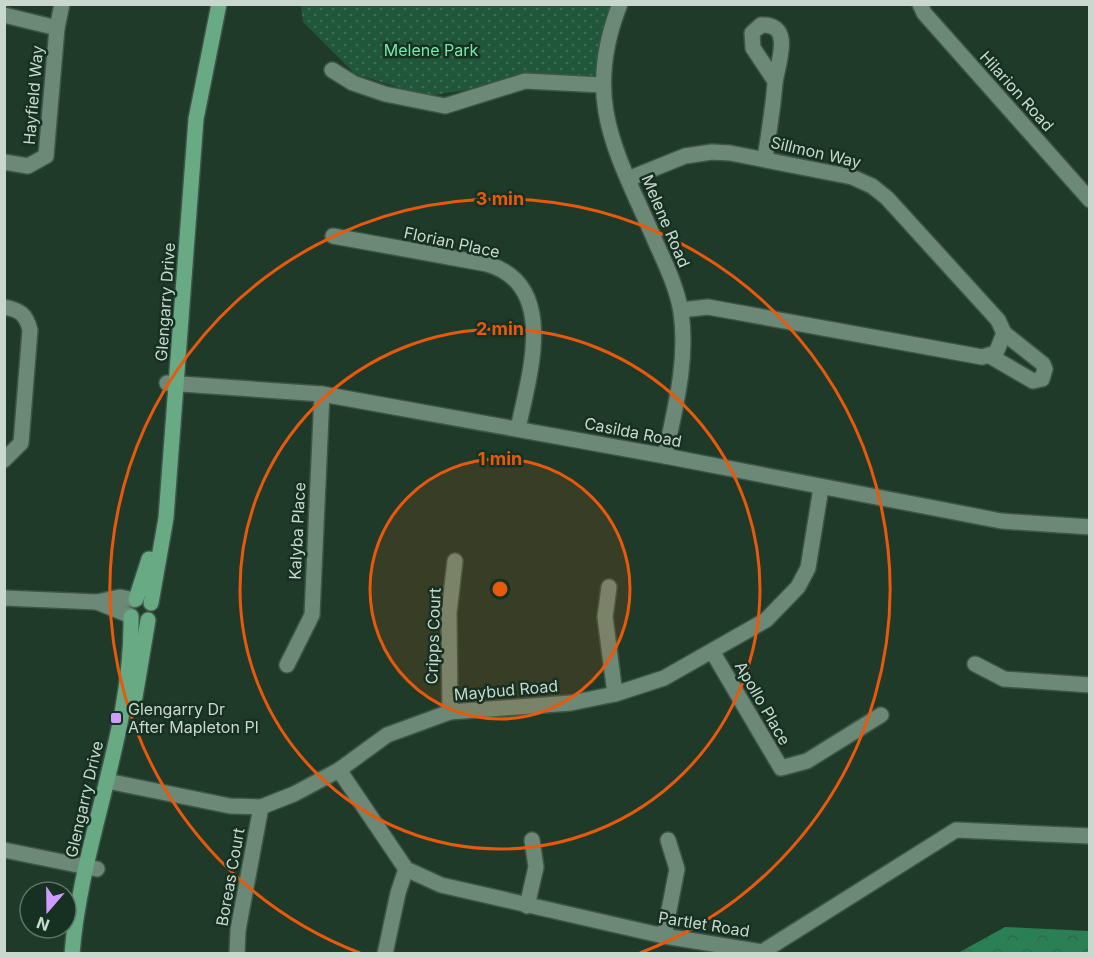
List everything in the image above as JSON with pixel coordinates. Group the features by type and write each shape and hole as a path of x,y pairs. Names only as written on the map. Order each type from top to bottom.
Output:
{"main road":[{"name":"Glengarry Drive","path":"172,383 189,97 209,4"},
{"name":"Glengarry Drive","path":"140,600 154,530 172,383 196,119 219,4"},
{"path":"140,600 153,612 148,620 139,622 131,616 130,607 140,600"},
{"name":"Glengarry Drive","path":"112,782 131,665 131,616"},
{"name":"Glengarry Drive","path":"72,954 112,782 140,675 142,641 148,620"},
{"name":"Glengarry Drive","path":"81,954 92,868"}],"street":[{"name":"Hayfield Way","path":"4,162 28,166 46,156 57,28 62,4"},
{"name":"Melene Road","path":"620,4 606,51 602,85 608,129 671,278 681,310 681,375 665,456"},
{"name":"Hilarion Road","path":"920,4 924,13 1089,200"},
{"name":"Hayfield Way","path":"4,15 57,28"},
{"path":"332,70 353,83 385,94 414,102 445,106 525,81 602,85"},
{"path":"765,158 776,81"},
{"name":"Sillmon Way","path":"628,179 698,153 730,153 765,158 852,177 873,186 887,198 998,320 1004,333 1043,364 1045,369 1042,379 1033,381 990,356 966,354 708,307 681,310"},
{"name":"Florian Place","path":"333,236 487,264 510,275 526,297 536,335 518,429"},
{"path":"4,307 18,309 23,314 30,330 21,443 4,460"},
{"path":"990,356 1000,347 1004,333"},
{"name":"Casilda Road","path":"172,383 322,394 665,456 1001,521 1089,526"},
{"name":"Kalyba Place","path":"287,665 312,615 322,394"},
{"name":"Maybud Road","path":"112,782 230,806 261,807 294,794 339,770 387,735 450,712 571,703 615,694 664,678 766,620 798,587 808,568 821,488"},
{"name":"Cripps Court","path":"450,712 448,613 455,561"},
{"path":"609,587 604,617 615,694"},
{"path":"4,598 97,602 120,597 140,600"},
{"path":"97,602 131,616"},
{"name":"Apollo Place","path":"712,651 781,768 807,761 880,716"},
{"path":"975,664 1004,679 1089,685"},
{"path":"339,770 406,869 398,893 385,954"},
{"name":"Boreas Court","path":"237,954 238,930 261,807"},
{"name":"Partlet Road","path":"406,869 441,885 527,906 664,936 762,953 956,830 1089,837"},
{"path":"527,906 536,867 532,840"},
{"path":"664,936 677,869 668,840"},
{"path":"4,850 92,868"}],"green space":[{"name":"Melene Park","path":"301,5 613,5 607,16 596,76 518,74 480,88 427,96 355,74 303,22"},
{"path":"1005,927 1089,931 1089,953 958,953"}],"place":[{"name":"Glengarry Dr After Mapleton Pl","path":"116,718"}]}
